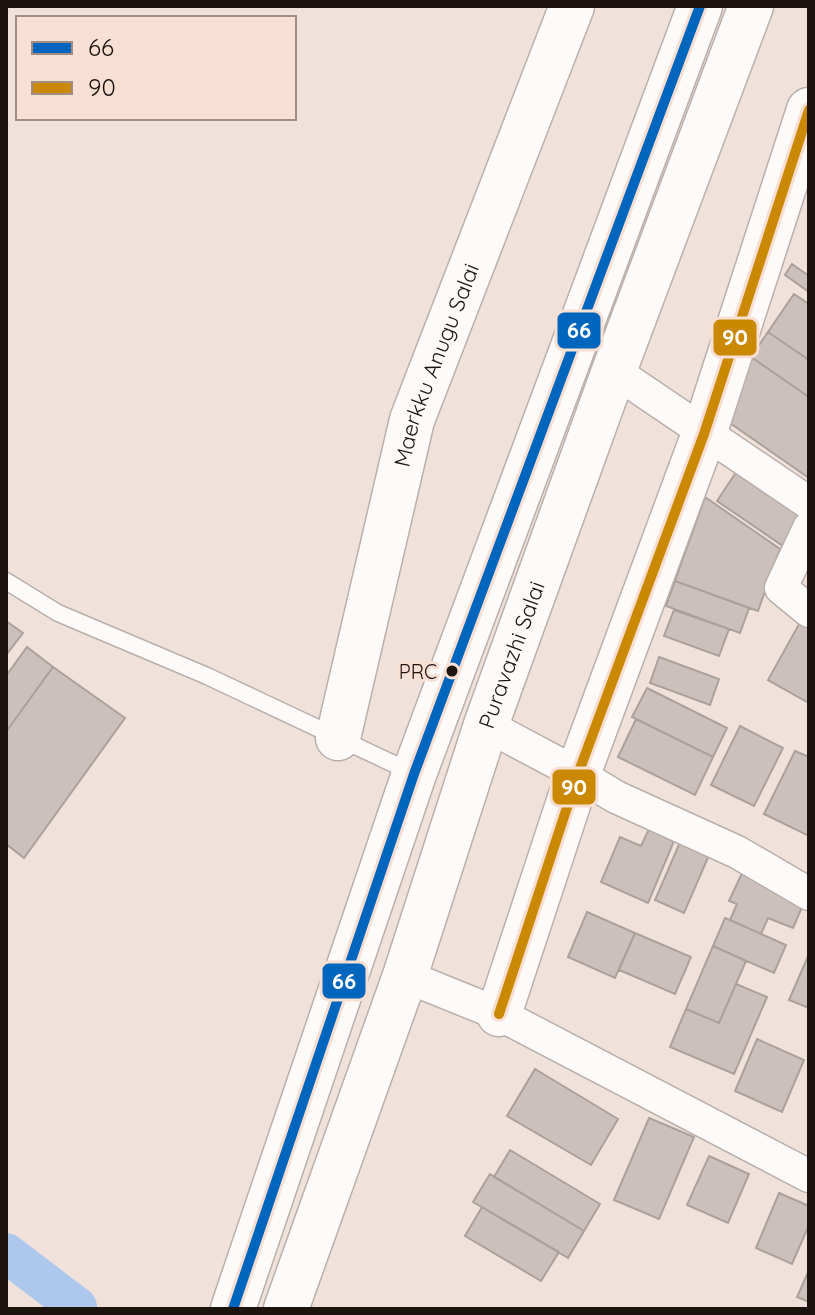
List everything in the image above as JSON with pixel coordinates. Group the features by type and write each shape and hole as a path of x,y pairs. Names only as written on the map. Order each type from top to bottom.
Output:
{"main road":[{"name":"Maerkku Anugu Salai","path":"338,738 412,420 572,6"},
{"path":"233,1309 414,774 700,6"},
{"name":"Puravazhi Salai","path":"286,1309 405,976 486,725 751,6"},
{"path":"499,1014 578,774 704,434 809,110"}],"street":[{"path":"614,371 809,503"},
{"path":"809,528 781,588 809,611"},
{"path":"486,725 616,797 737,852 809,894"},
{"path":"405,976 499,1014 809,1176"}],"lane":[{"path":"6,581 58,613 207,676 414,774"}],"building":[{"path":"792,264 809,276 809,292 785,275"},
{"path":"794,294 809,304 809,360 768,332"},
{"path":"768,332 809,360 809,397 751,357"},
{"path":"751,357 809,397 809,478 724,419"},
{"path":"737,471 803,517 783,546 717,501"},
{"path":"705,497 780,549 758,611 675,581"},
{"path":"675,581 749,608 740,633 666,606"},
{"path":"674,610 729,629 719,656 664,636"},
{"path":"803,617 809,620 809,703 768,680"},
{"path":"6,621 23,633 6,655"},
{"path":"27,647 53,667 6,732 6,676"},
{"path":"659,657 719,679 710,705 650,683"},
{"path":"53,667 125,718 24,858 6,844 6,732"},
{"path":"647,688 727,728 713,757 632,717"},
{"path":"636,719 713,757 695,795 618,757"},
{"path":"740,726 783,748 754,806 711,785"},
{"path":"795,751 809,757 807,835 764,814"},
{"path":"649,829 674,841 648,903 601,882 620,837 641,846"},
{"path":"684,833 713,846 684,913 655,900"},
{"path":"743,871 806,898 793,928 768,918 761,934 730,920 737,904 729,901"},
{"path":"587,912 635,933 615,978 568,957"},
{"path":"725,918 786,945 774,973 713,946"},
{"path":"635,933 691,957 675,994 619,970"},
{"path":"713,946 746,961 719,1023 686,1009"},
{"path":"809,954 809,1008 789,1000"},
{"path":"736,984 767,997 734,1074 670,1047 686,1009 719,1023"},
{"path":"757,1039 804,1060 782,1112 735,1091"},
{"path":"535,1069 618,1119 591,1165 507,1116"},
{"path":"649,1118 694,1137 659,1219 614,1200"},
{"path":"510,1150 600,1204 584,1231 494,1177"},
{"path":"709,1156 749,1174 728,1223 687,1205"},
{"path":"490,1174 584,1231 568,1258 473,1202"},
{"path":"779,1193 809,1206 809,1225 792,1264 756,1248"},
{"path":"482,1207 559,1252 541,1281 465,1236"},
{"path":"809,1270 809,1302 797,1297"}],"waterway":[{"path":"6,1253 76,1309"}],"transit line":[{"name":"66","path":"233,1309 414,774 700,6"},
{"name":"90","path":"499,1014 578,774 704,434 809,110"}],"place":[{"name":"PRC","path":"452,671"}]}
